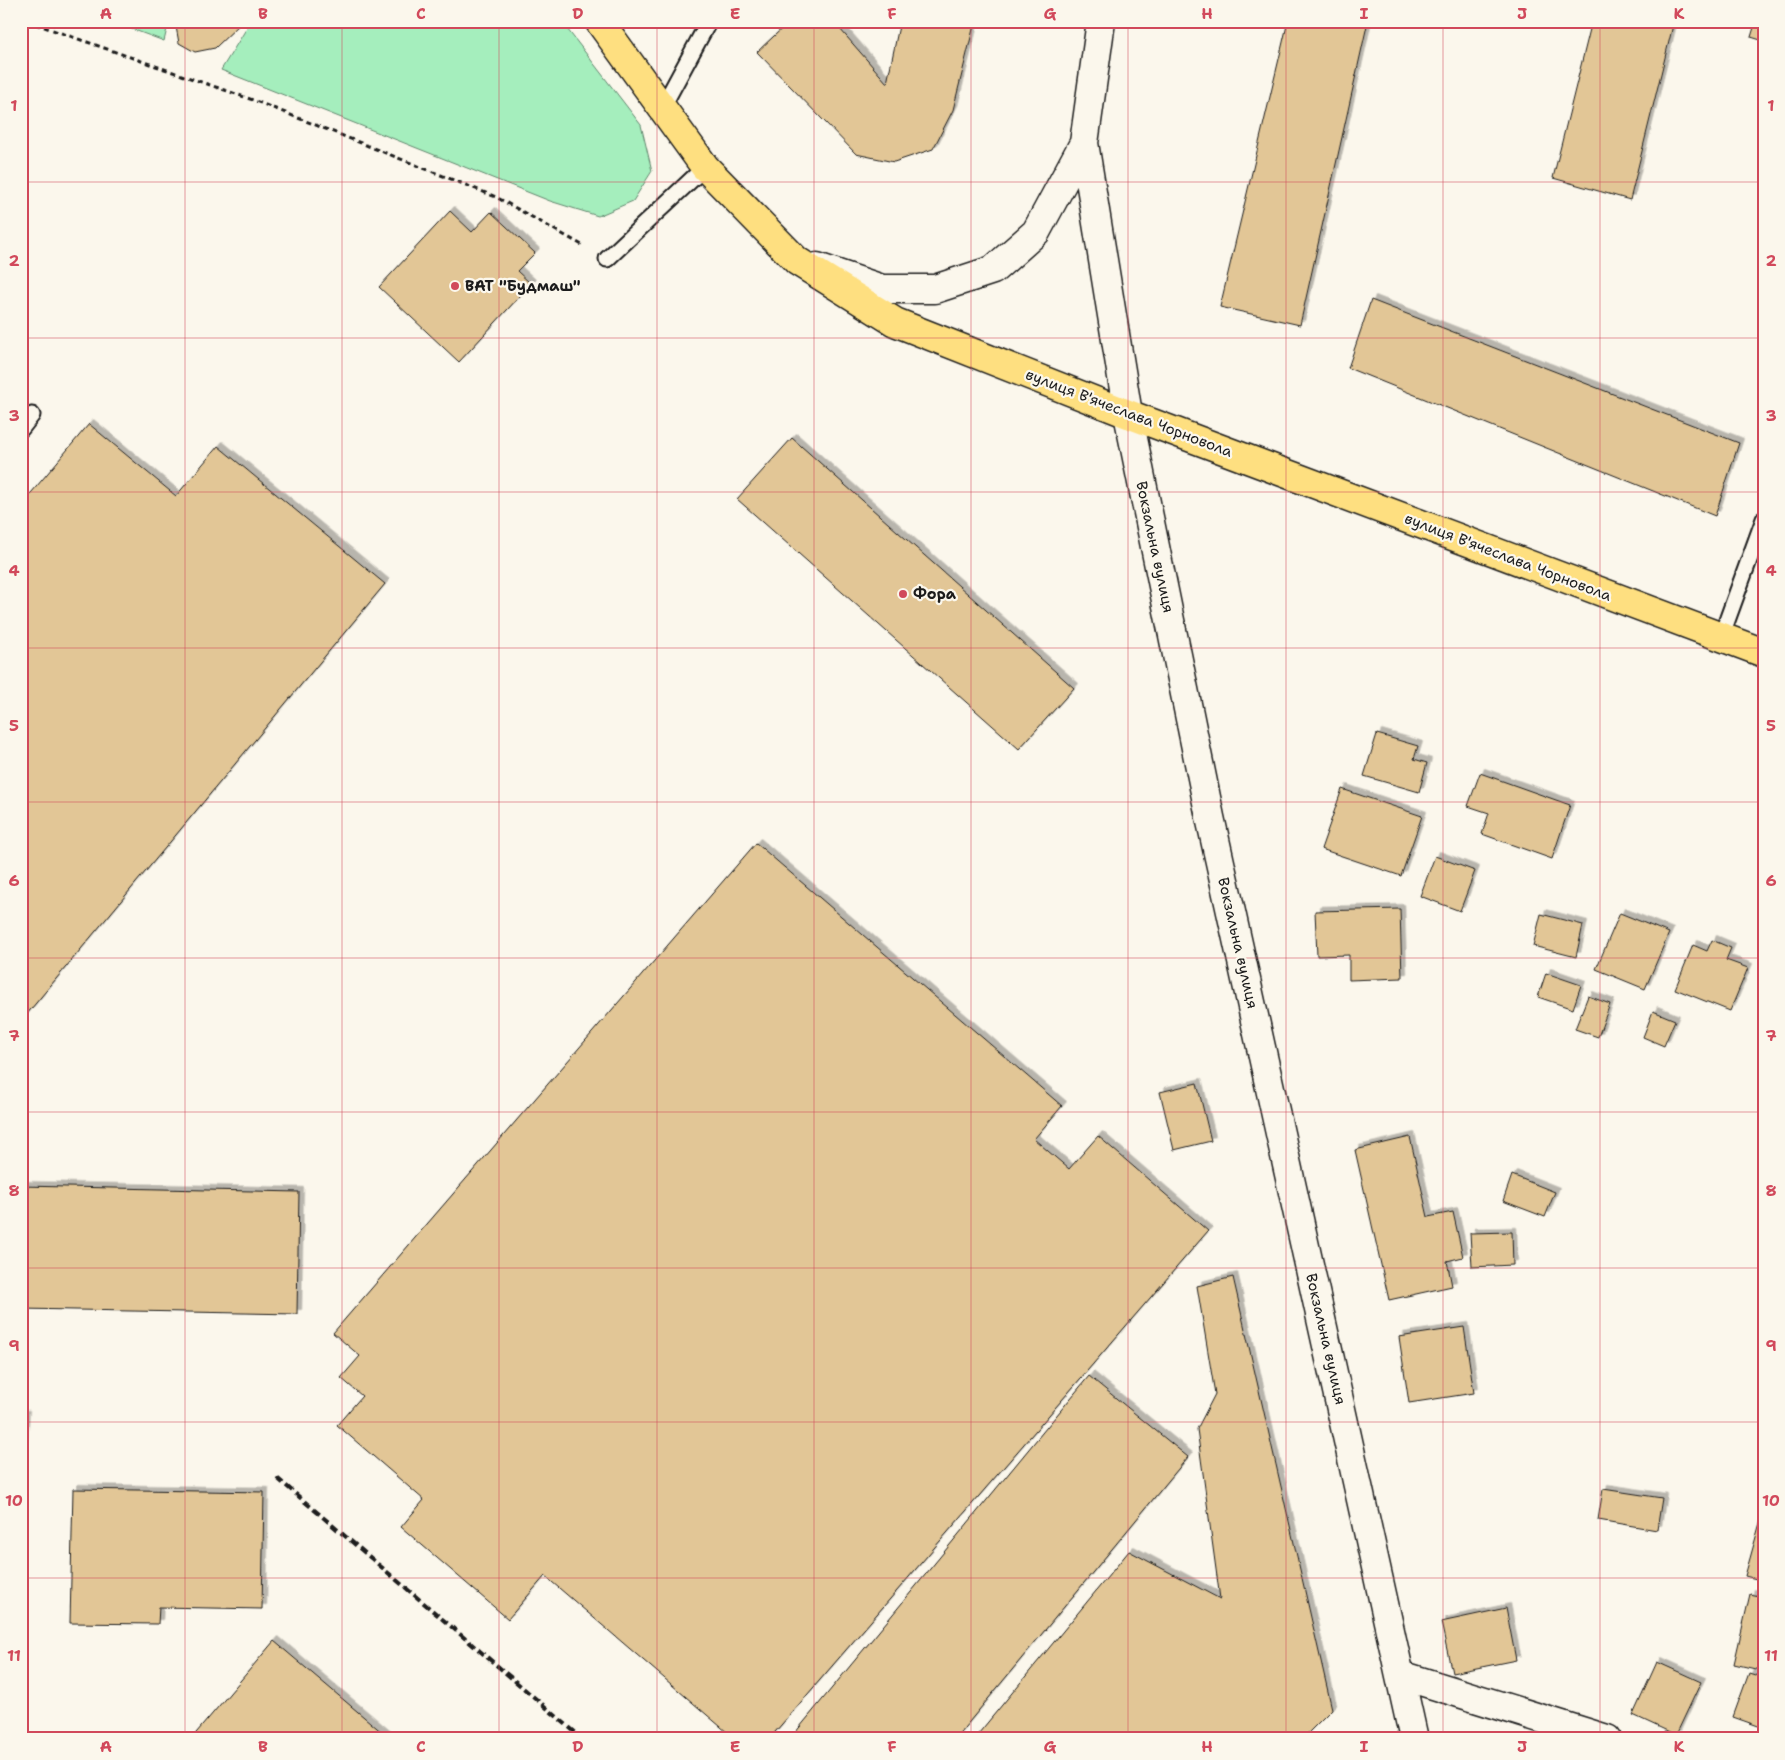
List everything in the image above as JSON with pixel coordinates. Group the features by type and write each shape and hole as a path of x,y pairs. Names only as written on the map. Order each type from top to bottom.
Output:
{"main road":[{"name":"вулиця В'ячеслава Чорновола","path":"599,21 705,167 797,261 895,322 1128,414 1764,654"}],"street":[{"name":"Вокзальна вулиця","path":"1102,21 1084,143 1128,414 1210,817 1414,1739"},
{"name":"Вокзальна вулиця","path":"797,261 882,289 935,289 993,270 1036,232 1084,143"},
{"path":"1401,1674 1607,1739"}],"lane":[{"path":"662,108 709,21"},
{"path":"607,259 705,167"},
{"path":"21,429 32,415"},
{"path":"1721,637 1764,519"}],"path":[{"path":"27,21 254,100 496,197 607,259"}],"green space":[{"path":"110,21 169,21 164,41"},
{"path":"251,21 561,21 641,125 652,171 633,201 598,216 550,201 221,70"}],"building":[{"path":"175,21 243,21 215,48 195,52 179,43"},
{"path":"790,21 833,21 887,83 900,21 975,21 953,110 933,149 894,162 856,154 757,52"},
{"path":"1288,21 1368,21 1300,325 1220,307"},
{"path":"1592,21 1674,21 1630,200 1553,178"},
{"path":"1756,21 1764,21 1764,41 1751,37"},
{"name":"ВАТ \"Будмаш\"","path":"450,211 472,232 491,212 535,253 517,271 531,284 459,362 379,287"},
{"path":"1371,300 1739,443 1715,516 1348,368"},
{"path":"89,424 176,496 218,446 385,584 21,1021 21,505"},
{"path":"792,438 1074,688 1019,749 737,499"},
{"path":"1377,734 1418,746 1414,759 1427,763 1419,792 1364,776"},
{"path":"1480,773 1570,805 1552,859 1482,834 1489,813 1468,806"},
{"path":"1342,789 1422,816 1401,876 1321,849"},
{"path":"756,843 1062,1106 1034,1139 1069,1169 1098,1136 1208,1231 769,1739 735,1739 545,1576 508,1619 401,1527 424,1500 337,1425 362,1396 341,1378 360,1356 333,1333"},
{"path":"1435,856 1475,871 1460,911 1420,896"},
{"path":"1400,909 1402,978 1349,980 1349,955 1317,956 1315,911"},
{"path":"1620,913 1669,933 1645,989 1596,969"},
{"path":"1541,914 1583,925 1576,957 1533,946"},
{"path":"1712,940 1731,948 1726,960 1748,968 1730,1011 1675,989 1693,945 1707,951"},
{"path":"1546,973 1581,985 1573,1009 1538,997"},
{"path":"1588,996 1610,1004 1598,1037 1575,1029"},
{"path":"1653,1011 1675,1020 1664,1046 1643,1037"},
{"path":"1197,1083 1211,1141 1174,1150 1160,1092"},
{"path":"1410,1137 1428,1217 1453,1212 1463,1257 1447,1261 1452,1286 1389,1300 1355,1150"},
{"path":"1512,1175 1555,1192 1545,1217 1503,1201"},
{"path":"21,1186 299,1192 297,1314 21,1309"},
{"path":"1512,1232 1513,1265 1472,1267 1470,1233"},
{"path":"1233,1277 1332,1709 1302,1739 1259,1739 1255,1735 1252,1739 974,1739 1129,1551 1220,1599 1197,1429 1215,1394 1197,1286"},
{"path":"1464,1327 1474,1393 1409,1403 1399,1337"},
{"path":"1089,1376 1188,1457 955,1739 790,1739"},
{"path":"21,1415 25,1415 21,1471"},
{"path":"73,1489 264,1492 262,1609 159,1607 158,1624 70,1623"},
{"path":"1603,1489 1662,1498 1657,1530 1598,1520"},
{"path":"1764,1512 1764,1581 1745,1576"},
{"path":"1750,1594 1764,1597 1764,1671 1734,1664"},
{"path":"1506,1608 1516,1660 1452,1673 1441,1622"},
{"path":"274,1641 390,1739 191,1739"},
{"path":"1657,1662 1701,1682 1676,1735 1633,1715"},
{"path":"1749,1673 1764,1678 1764,1728 1733,1717"}],"railway":[{"path":"277,1478 583,1739"}],"place":[{"name":"ВАТ \"Будмаш\"","path":"455,286"},
{"name":"Фора","path":"903,594"}]}
